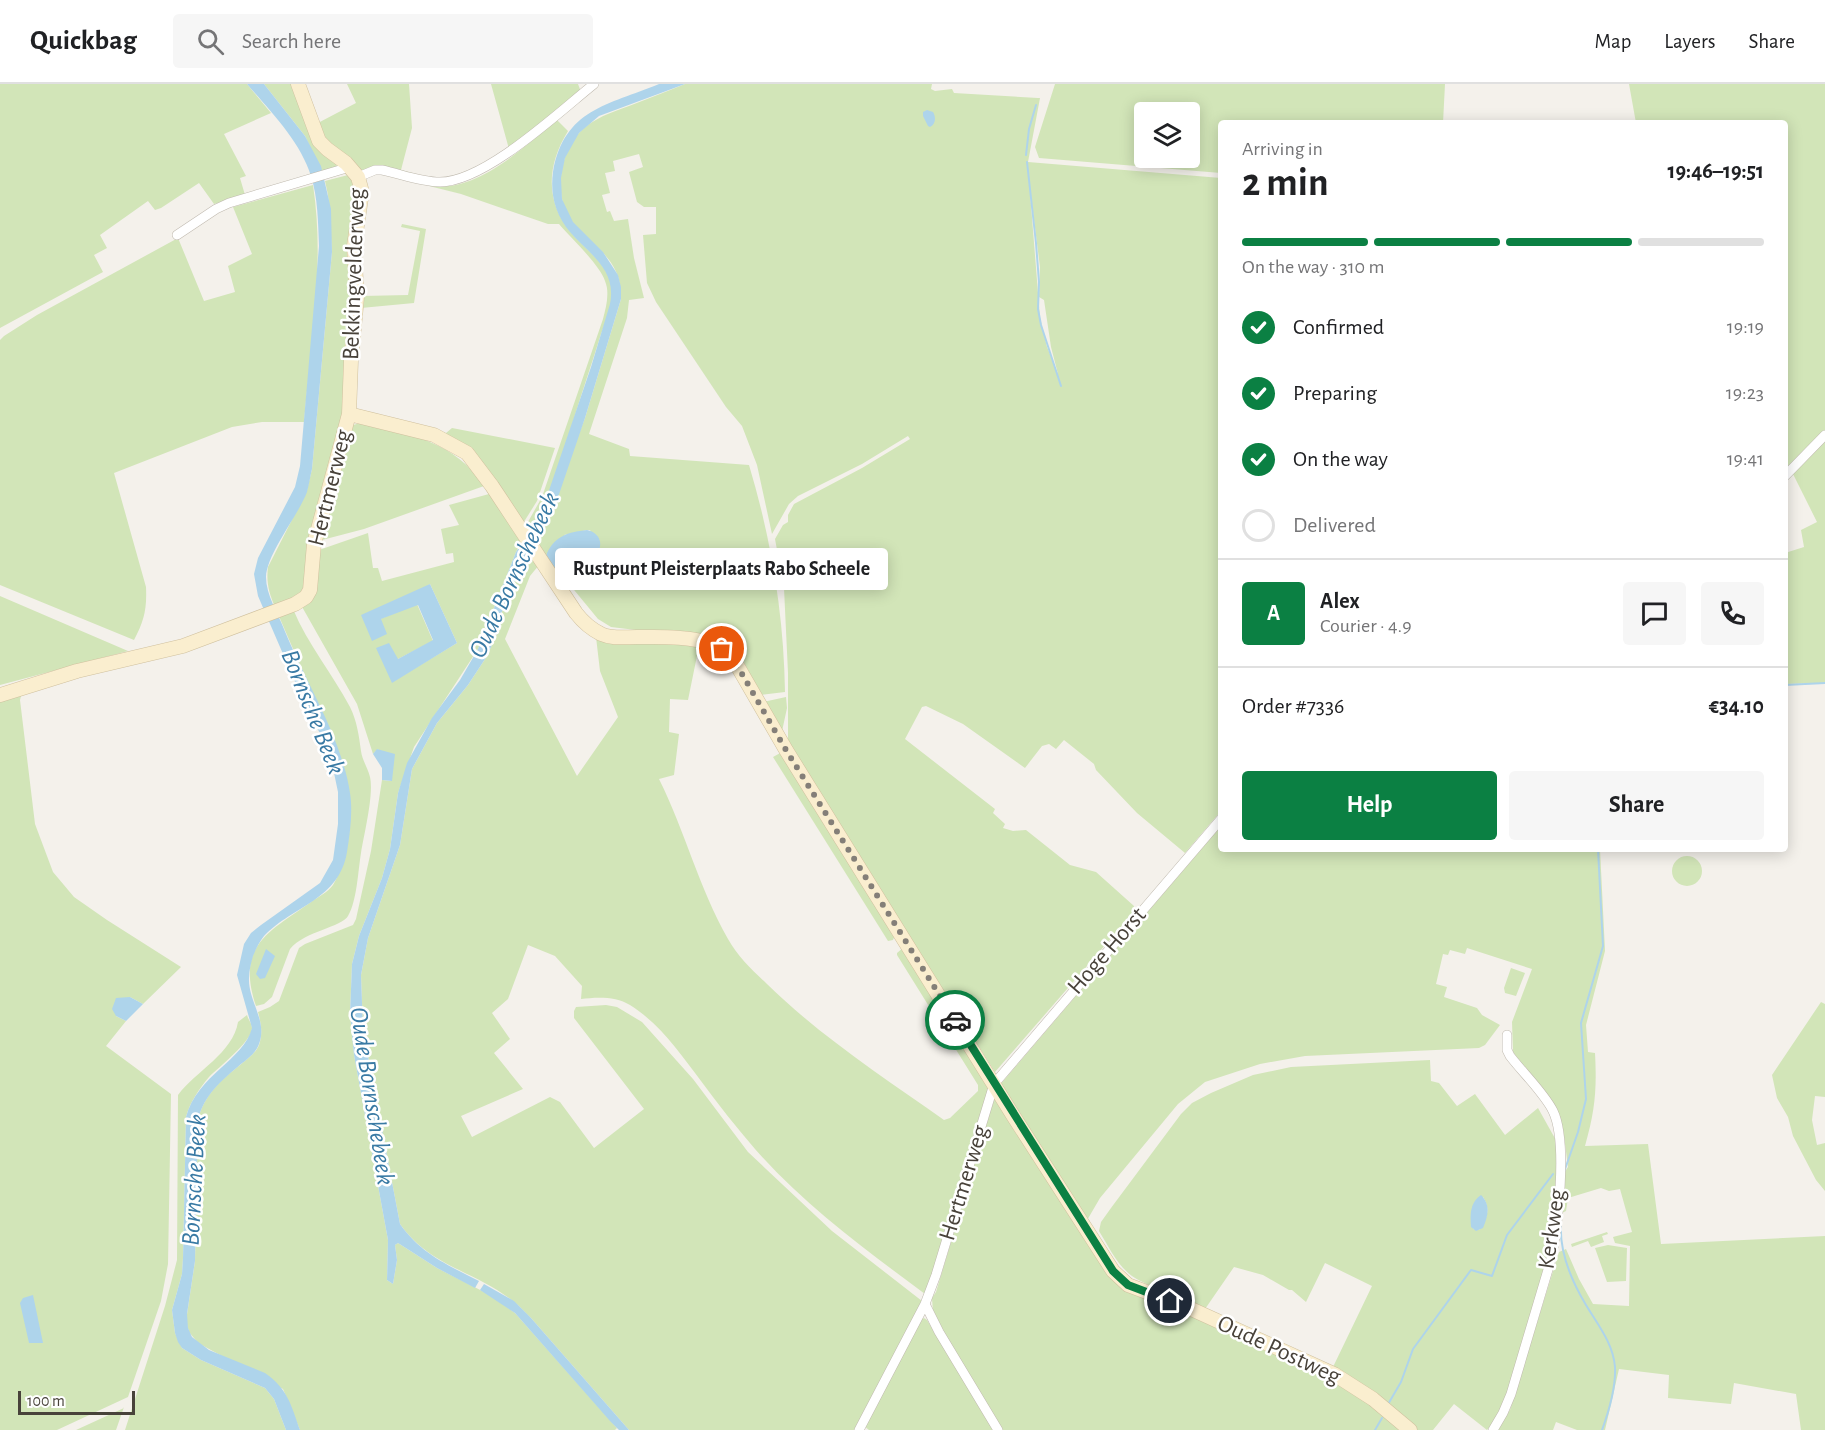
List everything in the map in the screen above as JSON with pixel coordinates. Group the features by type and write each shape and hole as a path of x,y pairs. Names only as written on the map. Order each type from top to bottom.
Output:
{"street":[{"name":"Bekkingvelderweg","path":"298,84 319,141 354,172 362,201 354,246 357,297 349,414"},
{"path":"177,235 229,203 325,175 382,170 433,182 456,181 468,177 501,157 594,84"},
{"name":"Hertmerweg","path":"0,695 78,671 183,646 303,600 310,590 314,544 349,414 421,431 467,453 576,613 583,622 598,633 616,637 705,641 722,649 735,662 786,750 994,1084 936,1275 924,1304 859,1430"},
{"path":"1788,473 1825,435"},
{"name":"Hoge Horst","path":"994,1084 1218,823"},
{"name":"Kerkweg","path":"1493,1430 1511,1394 1550,1263 1554,1246 1560,1171 1557,1121 1552,1108 1510,1056 1507,1050 1507,1035"},
{"name":"Oude Postweg","path":"994,1084 1120,1279 1128,1285 1189,1308 1334,1374 1373,1399 1410,1430"},
{"path":"924,1304 998,1430"}],"green space":[{"path":"0,84 247,84 271,113 224,134 246,176 240,178 245,195 214,204 199,183 161,208 155,210 148,201 100,235 107,248 94,255 103,272 0,328"},
{"path":"264,84 294,84 337,164 336,167 322,172 305,136"},
{"path":"347,84 409,84 412,128 401,170 416,174 361,172 329,148 316,124 356,103"},
{"path":"491,84 578,84 581,92 509,149"},
{"path":"685,84 932,84 931,89 935,91 952,89 954,93 1040,98 1028,162 1218,178 1218,814 1185,853 1137,813 1096,770 1094,764 1064,740 1056,749 1049,744 1042,746 1025,768 963,724 926,706 922,707 905,739 995,809 993,813 1005,824 1003,828 1013,831 1026,830 1070,865 1096,872 1134,906 1133,913 995,1072 788,745 788,673 784,588 775,539 783,525 788,522 788,515 794,504 862,468 910,439 908,436 862,464 798,496 789,504 772,534 757,465 742,426 726,407 656,302 647,283 643,235 656,234 656,207 644,207 637,202 629,172 643,167 639,154 613,161 615,171 605,173 610,193 602,195 607,212 610,211 614,221 628,219 634,258 644,298 629,300 627,318 589,434 629,449 630,456 749,465 764,520 775,577 782,634 785,692 760,695 743,660 721,643 702,638 611,627 598,619 570,585 559,578 532,543 542,530 585,418 621,299 617,274 612,265 599,248 570,219 561,195 564,161 575,138 592,122","holes":["1029,180 1040,267 1039,297 1044,300 1051,347 1058,374 1047,347 1040,318","590,530 599,550 575,576 564,535"]},
{"path":"1055,84 1445,84 1443,120 1218,120 1218,173 1160,168 1200,168 1200,102 1134,102 1134,166 1039,158 1035,147"},
{"path":"1629,84 1825,84 1825,433 1788,470 1788,120 1635,120"},
{"path":"557,120 568,131 560,145 552,173 554,201 566,227 604,268 611,282 612,295 609,312 552,487 540,514 527,535 524,529 542,497 603,319 607,300 606,286 597,267 559,224 548,224 461,194 429,186 465,183 482,176 514,155"},
{"path":"348,175 353,178 357,189 353,282 343,412 304,595 275,607 267,578 268,567 307,490 312,469 332,252 325,181"},
{"path":"313,185 318,244 317,273 304,422 262,422 232,427 114,473 146,587 144,615 134,640 0,585 0,340 37,315 178,238 204,301 235,292 228,266 252,254 233,207"},
{"path":"402,224 426,229 414,303 361,308 362,296 408,295 420,231 401,227"},
{"path":"402,420 446,433 452,428 555,448 537,501 522,525 480,463 402,424"},
{"path":"364,422 415,436 446,450 460,459 484,486 364,529 322,540 353,425"},
{"path":"1825,438 1825,683 1788,684 1788,552 1804,547 1801,530 1817,522 1792,472"},
{"path":"489,494 522,541 478,649 414,747 398,793 390,849 382,878 359,936 352,964 350,1014 354,1055 388,1240 387,1280 393,1284 397,1260 395,1245 398,1243 437,1268 492,1296 515,1313 617,1428 615,1430 300,1430 283,1389 198,1343 189,1332 186,1321 195,1261 198,1120 204,1103 214,1089 258,1048 261,1024 258,1012 279,1001 299,948 353,925 371,851 382,780 391,781 378,749 373,754 357,704 301,605 319,550 368,533 373,568 378,568 382,581 454,562 453,553 446,554 441,529 459,525 449,505","holes":["430,584 457,643 392,682 398,659 433,641 417,604 380,619"]},
{"path":"528,549 539,565 530,576 505,639 577,776 618,717 600,671 596,637 699,646 688,700 670,699 669,732 679,734 674,775 659,779 709,900 732,946 756,974 808,1021 944,1120 950,1118 978,1091 978,1085 897,955 904,947 990,1084 943,1244 925,1294 836,1226 774,1170 651,1021 630,1005 619,1000 581,999 582,986 555,956 528,945 508,999 492,1013 510,1039 494,1053 523,1089 461,1116 472,1137 550,1097 560,1102 594,1148 644,1109 574,1018 574,1011 576,1007 606,1005 617,1007 642,1022 693,1079 748,1152 832,1231 922,1301 856,1430 629,1430 518,1305 425,1250 400,1224 363,1030 361,975 368,938 400,845 412,769 437,723 468,685 487,656 502,622 501,614"},
{"path":"0,596 128,651 0,685"},
{"path":"293,609 352,712 370,777 371,794 355,894 348,916 339,923 305,938 290,949 272,997 264,1004 256,1006 250,969 259,943 281,923 333,885 345,856 350,826 348,788 338,752 278,614"},
{"path":"22,692 20,700 35,824 53,872 74,897 181,967 143,1004 130,997 116,1016 126,1021 106,1046 171,1094 168,1264 161,1301 128,1397 57,1430 0,1430 0,700"},
{"path":"786,697 787,708 781,736 763,702"},
{"path":"782,752 895,935 893,940 888,941 773,757"},
{"path":"1218,830 1218,852 1600,852 1605,951 1586,1025 1588,1052 1595,1053 1596,1078 1593,1111 1585,1146 1648,1144 1661,1244 1825,1236 1825,1430 1801,1430 1796,1394 1734,1383 1731,1404 1668,1398 1669,1375 1619,1369 1605,1430 1577,1430 1556,1422 1553,1430 1496,1430 1510,1410 1559,1252 1566,1249 1593,1304 1629,1306 1630,1246 1615,1243 1613,1237 1632,1232 1620,1189 1609,1191 1601,1188 1568,1198 1566,1211 1562,1213 1564,1173 1568,1167 1564,1136 1557,1113 1513,1052 1512,1022 1532,969 1467,948 1465,954 1450,950 1448,955 1443,954 1436,984 1447,987 1444,997 1477,1008 1482,1015 1500,1025 1485,1045 1479,1048 1305,1056 1260,1064 1205,1082 1178,1104 1100,1198 1086,1222 999,1086"},
{"path":"1687,856 1698,860 1702,871 1698,882 1687,886 1676,882 1672,871 1676,860"},
{"path":"1511,968 1525,973 1516,996 1505,993 1504,988"},
{"path":"1821,1002 1825,1004 1825,1097 1815,1096 1812,1120 1817,1145 1825,1143 1825,1191 1816,1180 1793,1136 1788,1117 1777,1098 1772,1075"},
{"path":"247,1015 252,1026 251,1033 198,1091 186,1117 182,1274 172,1310 175,1333 182,1348 201,1360 265,1388 274,1399 286,1430 125,1430 165,1306 177,1260 178,1095 222,1052 235,1033 238,1022"},
{"path":"1430,1060 1431,1081 1439,1083 1457,1106 1475,1094 1505,1135 1538,1108 1557,1142 1551,1255 1502,1411 1487,1430 1454,1404 1433,1430 1413,1430 1333,1367 1372,1286 1325,1263 1306,1302 1292,1290 1263,1275 1234,1267 1203,1312 1187,1300 1132,1276 1118,1261 1099,1231 1101,1222 1111,1208 1181,1114 1192,1103 1253,1075 1291,1067","holes":["1483,1197 1487,1214 1484,1222 1479,1230 1473,1229"]},
{"path":"996,1093 1088,1243 1157,1301 1349,1388 1403,1430 1001,1430 957,1358 933,1312 932,1298 936,1292"},
{"path":"1607,1232 1608,1234 1602,1236 1604,1242 1591,1247 1588,1241 1572,1247 1571,1244"},
{"path":"1608,1245 1627,1248 1626,1281 1607,1282 1595,1248"},
{"path":"924,1318 993,1430 869,1430 864,1426 919,1321"},
{"path":"124,1408 116,1430 76,1430"}],"water":[{"name":"Bornsche Beek","path":"247,84 264,84 305,136 321,166 331,209 332,252 312,469 303,502 277,546 266,577 273,604 339,751 350,793 351,815 347,852 335,881 314,900 276,925 264,936 258,946 252,959 249,978 251,995 260,1019 259,1044 251,1056 214,1089 204,1103 198,1120 195,1261 187,1314 188,1328 192,1337 209,1350 265,1373 279,1385 288,1398 300,1430 286,1430 274,1399 265,1388 201,1360 182,1348 175,1333 172,1310 182,1274 186,1117 200,1090 240,1050 252,1028 237,975 244,944 251,933 320,883 333,860 338,824 338,792 330,754 299,691 258,596 254,574 258,558 295,487 300,466 319,246 316,202 311,176 300,151 284,127"},
{"name":"Oude Bornschebeek","path":"659,84 685,84 599,116 579,133 565,158 561,178 562,199 573,222 603,252 618,275 621,299 585,418 555,506 528,549 501,614 502,622 487,656 468,685 437,723 412,769 400,845 368,938 361,975 363,1030 400,1224 426,1251 479,1281 475,1288 437,1268 398,1243 395,1245 397,1260 393,1284 387,1280 388,1240 354,1055 350,1014 352,964 359,936 382,878 390,849 398,793 407,763 432,718 460,680 478,649 516,552 542,511 610,304 611,292 605,272 593,255 570,232 555,204 552,180 559,151 567,135 591,112"},
{"path":"927,110 933,112 935,116 930,127 923,116 923,112"},
{"path":"587,530 598,537 599,550 575,576 565,575 558,571 546,556 553,544 567,534"},
{"path":"430,584 457,643 392,683 376,648 389,643 398,659 433,640 418,605 381,619 387,634 372,641 361,615"},
{"path":"377,749 395,754 392,781 382,780 382,768 373,754"},
{"path":"266,949 275,956 265,978 260,979 256,974"},
{"path":"130,997 143,1004 126,1021 116,1016 112,1009 116,998"},
{"path":"1481,1195 1486,1203 1487,1215 1483,1228 1476,1231 1471,1227 1471,1213 1475,1201"},
{"path":"484,1284 514,1301 531,1318 629,1430 619,1430 610,1421 515,1313 480,1290"},
{"path":"33,1295 43,1343 29,1343 20,1303 23,1298"}],"waterway":[{"path":"1026,155 1029,129 1036,105"},
{"path":"1027,162 1039,282 1038,309 1061,386"},
{"path":"1788,685 1825,683"},
{"path":"1564,1172 1578,1132 1586,1099 1581,1023 1603,946 1598,852"},
{"path":"1387,1406 1401,1382 1413,1349 1471,1270 1492,1276 1507,1235 1553,1174"},
{"path":"1561,1223 1562,1245 1571,1276 1604,1334 1614,1358 1613,1391 1602,1430"},
{"path":"1375,1430 1382,1418"}],"way so far":[{"path":"722,649 735,662 786,750 955,1020"}],"place":[{"name":"Rustpunt Pleisterplaats Rabo Scheele","path":"722,649"}],"route":[{"path":"955,1020 1113,1271 1128,1285 1170,1301"}]}
